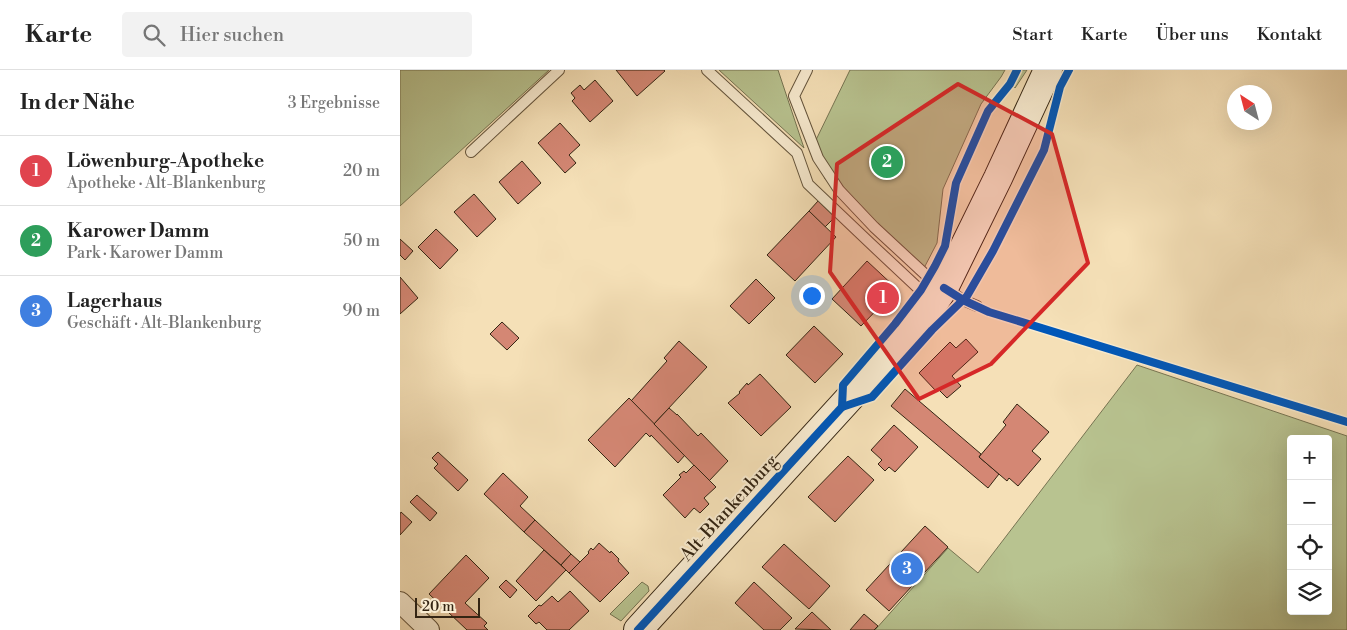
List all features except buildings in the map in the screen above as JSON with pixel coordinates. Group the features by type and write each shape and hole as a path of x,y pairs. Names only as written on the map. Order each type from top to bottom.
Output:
{"main road":[{"name":"Alt-Blankenburg","path":"638,630 848,400 940,295 998,178 1048,70"}],"street":[{"path":"400,602 429,630"}],"lane":[{"path":"470,152 559,70"},
{"path":"707,70 797,153 808,184 917,287 977,306"},
{"path":"807,70 794,96 824,169 838,190 925,275 940,295"}],"highlighted area":[{"path":"958,84 1052,134 1088,263 991,364 919,399 830,272 837,164"}],"green space":[{"path":"400,70 549,70 400,206"},
{"path":"719,70 778,70 804,148"},
{"path":"850,70 1005,70 981,104 943,189 937,243 923,270 825,179 814,144"},
{"path":"1020,70 1027,70 1015,88 1012,85"},
{"path":"1137,365 1347,436 1347,630 875,630 948,548 978,573"},
{"path":"642,582 648,586 649,591 621,621 610,614"}],"cycle path":[{"path":"842,407 843,385 895,324 921,290 935,266 945,246 956,183 988,111 1010,84 1017,70"},
{"path":"638,630 842,407 872,397 932,330 967,296 993,251 1044,150 1060,87 1069,70"},
{"path":"944,288 963,300 989,312 1347,422"}],"place":[{"name":"Karower Damm","path":"887,162"},
{"name":"Löwenburg-Apotheke","path":"883,298"},
{"name":"Lagerhaus","path":"907,569"}]}
